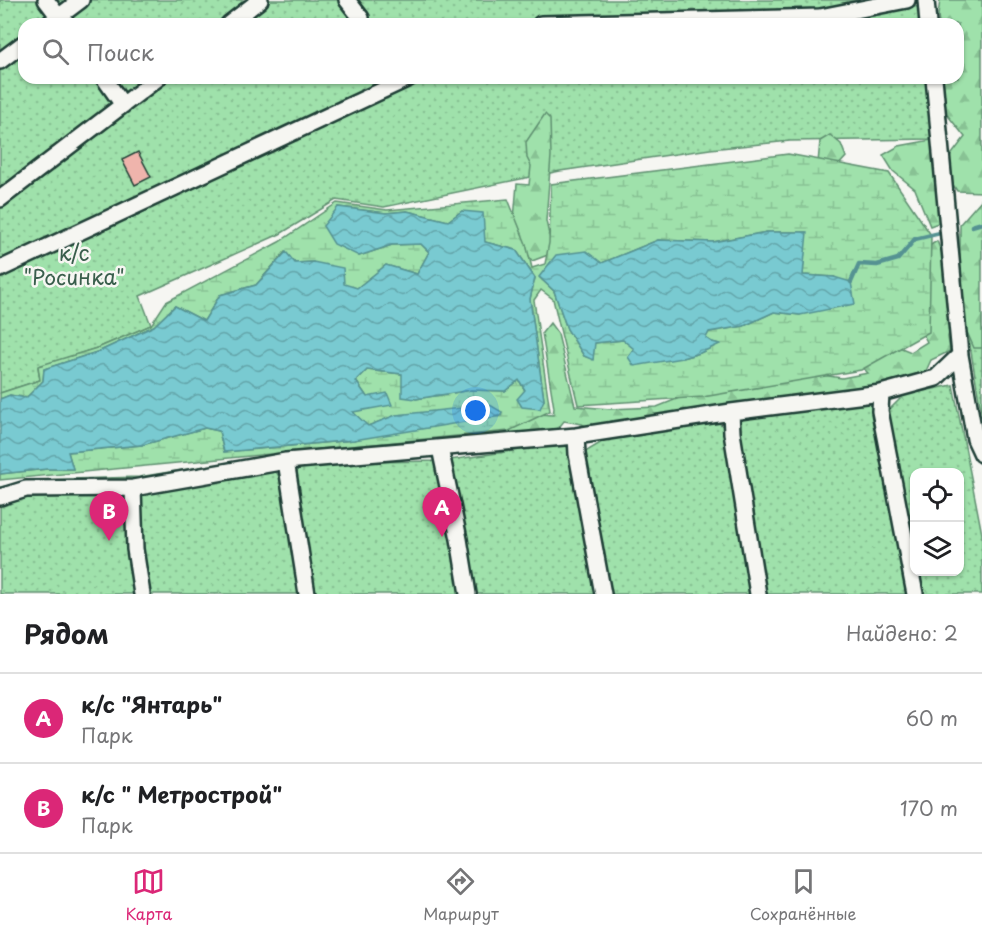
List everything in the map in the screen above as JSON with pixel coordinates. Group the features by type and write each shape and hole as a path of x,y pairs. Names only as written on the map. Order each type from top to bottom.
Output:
{"street":[{"path":"46,0 55,18"},
{"path":"61,18 81,0"},
{"path":"237,18 260,0"},
{"path":"347,0 362,18"},
{"path":"774,18 820,17 906,0"},
{"path":"926,0 928,18"},
{"path":"0,61 18,48"},
{"path":"108,84 123,105"},
{"path":"0,199 150,84"},
{"path":"0,269 396,84"},
{"path":"935,84 960,355 975,439 982,454"},
{"path":"0,496 26,489 133,488 286,462 576,436 730,412 880,393 936,378 960,355"},
{"path":"880,393 880,411 915,594"},
{"path":"730,412 758,594"},
{"path":"576,436 577,454 603,594"},
{"path":"440,448 468,594"},
{"path":"286,462 307,594"},
{"path":"133,488 135,549 142,594"}],"green space":[{"name":"к/с \"Росинка\"","path":"0,0 908,0 910,6 920,7 921,18 18,18 18,84 928,84 933,139 790,141 710,149 560,171 384,207 336,200 280,234 140,296 151,325 100,347 38,367 40,380 0,393"},
{"path":"940,0 982,0 982,192 957,191 942,167 965,137 945,112 943,84 964,84 964,18 938,18"},
{"path":"545,114 550,119 551,156 546,221 553,253 532,261 513,231 517,184 529,185 531,166 527,158 526,142"},
{"path":"830,135 841,144 846,157 834,170 818,163 820,141"},
{"path":"931,140 939,165 941,222 930,226 915,189 893,171 883,155 899,146"},
{"path":"788,154 889,173 931,235 929,332 861,370 703,397 578,405 553,299 541,290 534,300 550,411 509,431 0,480 0,474 73,469 68,452 142,445 205,428 219,431 224,452 354,440 397,415 368,426 352,412 391,404 367,397 356,381 367,370 402,374 416,399 471,390 505,391 519,380 525,391 544,400 530,299 535,278 516,250 485,242 462,211 448,221 407,211 386,213 338,207 359,256 392,245 421,244 429,252 417,274 386,265 357,288 344,285 313,262 295,263 285,252 256,285 220,295 204,321 175,306 154,326 100,351 44,369 43,381 26,398 10,395 0,399 0,393 40,380 38,366 100,347 151,325 166,302 279,242 337,203 387,210 508,199 526,244 532,268 545,264 549,243 551,184","holes":["767,232 806,232 803,275 834,277 800,315 774,312 744,326 709,332 705,338 719,344 682,358 635,349 623,340 594,343 593,359 584,356 567,329 554,291 540,278 602,263 658,240 713,242"]},
{"path":"982,199 982,348 974,348 960,316 960,224"},
{"path":"937,241 946,264 952,318 948,337 950,351 931,360 926,371 910,380 592,430 582,424 564,421 553,435 356,450 358,442 521,413 553,415 554,408 542,333 550,323 558,334 575,406 610,409 657,407 704,388 795,371 842,378 868,373 856,361 877,338 911,352 927,342 916,320 923,250"},
{"path":"982,316 982,417 966,322"},
{"path":"953,385 982,534 982,594 0,594 0,487 37,480 139,477 205,466 206,475 275,470 282,481 296,479 297,469 313,465 443,461 568,443 573,454 582,454 607,439 716,421 724,427 724,434 737,433 738,424 745,418 868,401 873,412 888,411 904,395"}],"water":[{"path":"338,207 386,213 407,211 448,221 462,211 483,213 485,242 516,250 535,278 530,299 544,400 540,409 522,407 517,399 525,390 519,380 505,391 471,390 416,399 402,397 402,374 367,370 356,381 367,397 387,393 392,405 353,412 368,426 396,415 490,405 502,412 501,416 354,440 224,452 219,431 205,428 142,445 68,452 73,469 0,474 0,399 10,395 26,398 43,381 44,369 100,351 154,326 175,306 204,321 220,295 256,285 286,252 295,263 313,262 343,268 344,284 357,288 386,265 417,274 429,252 421,244 392,245 359,256 334,244 323,226"},
{"path":"767,232 807,232 803,275 834,277 851,282 855,304 800,315 774,312 744,326 709,332 706,338 720,344 700,353 634,366 628,357 634,349 623,340 595,343 593,360 584,356 567,329 554,291 539,277 556,255 586,251 602,263 658,240 713,242"}],"building":[{"path":"138,152 151,177 135,185 122,160"}],"waterway":[{"path":"972,226 982,223"},
{"path":"851,282 859,264 877,265 898,259 915,239 940,233"}],"place":[{"name":"к/с \"Янтарь\"","path":"442,537"},
{"name":"к/с \" Метрострой\"","path":"109,541"}]}
